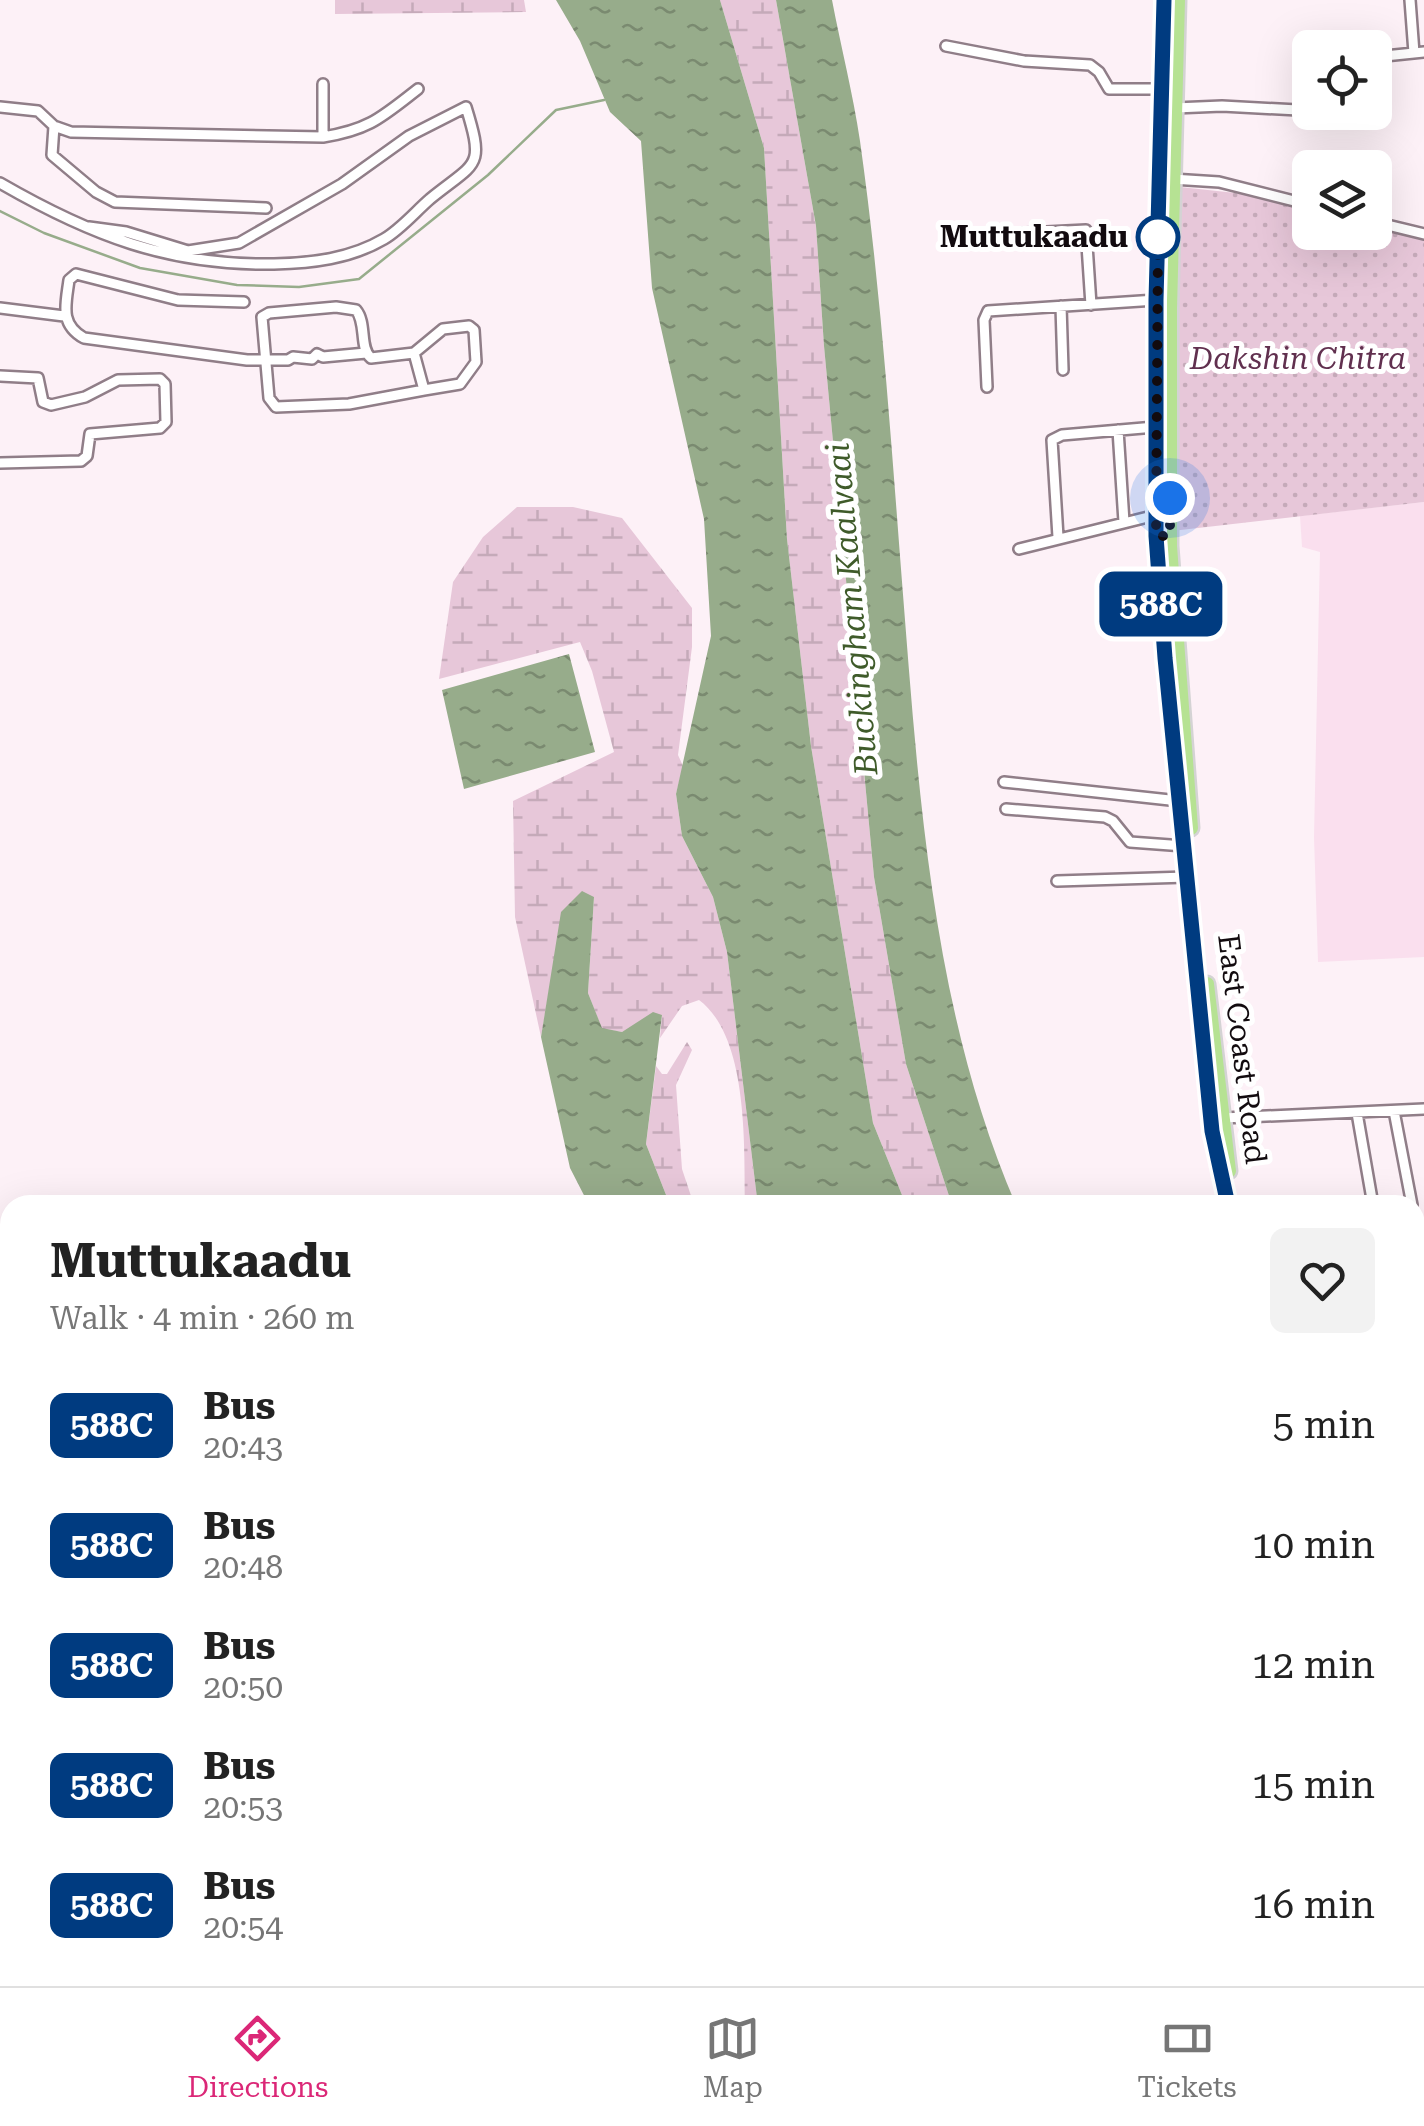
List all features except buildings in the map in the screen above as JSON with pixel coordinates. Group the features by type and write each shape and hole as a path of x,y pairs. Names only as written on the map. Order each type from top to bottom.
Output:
{"main road":[{"name":"East Coast Road","path":"1164,0 1156,300 1156,515 1163,536 1196,895 1235,1195"},
{"name":"East Coast Road","path":"1178,0 1163,536 1179,801 1212,1131 1226,1195"}],"street":[{"path":"1392,55 1419,53 1410,0"},
{"path":"946,46 1024,60 1090,66 1110,89 1162,89"},
{"path":"323,137 324,84"},
{"path":"0,108 38,111 54,126 71,132 323,137 355,132 374,124 418,89"},
{"path":"0,183 48,210 138,248 210,263 318,263 385,238 471,167 477,144 466,107 409,136 342,184 256,235 220,248 178,249 126,232 89,227"},
{"path":"1175,108 1292,110"},
{"path":"54,126 52,155 114,202 266,208"},
{"path":"1172,180 1219,182 1292,200"},
{"path":"1392,226 1424,234"},
{"path":"987,236 1086,230 1092,305"},
{"path":"244,302 178,300 76,274 69,280 64,316 70,328 84,338 266,362 293,363 414,353 443,330 470,326 474,330 476,362 464,381 348,404 276,407 269,398 266,362 261,324 264,315 336,307 358,311 368,356"},
{"path":"987,387 984,314 1156,300"},
{"path":"1061,306 1063,370"},
{"path":"0,308 64,316"},
{"path":"414,353 424,390"},
{"path":"0,376 38,378 43,402 51,405 100,392 118,380 160,379 165,384 166,422 163,427 90,434 86,456 81,461 0,463"},
{"path":"1058,538 1052,440 1062,435 1156,427"},
{"path":"1118,430 1124,522"},
{"path":"1019,549 1156,515"},
{"path":"1004,782 1179,801"},
{"path":"1006,809 1104,817 1130,842 1184,846"},
{"path":"1057,881 1187,877"},
{"path":"1224,1118 1424,1109"},
{"path":"1394,1110 1410,1195"},
{"path":"1357,1112 1370,1195"}],"shaded area":[{"path":"1424,502 1424,957 1318,962 1314,837 1320,552 1302,547 1300,516"}],"green space":[{"path":"335,0 524,0 526,12 335,14"},
{"path":"720,0 776,0 816,226 874,877 906,1064 949,1195 902,1195 873,1123 811,746 787,539 764,148"},
{"name":"Dakshin Chitra","path":"1180,187 1245,194 1292,206 1292,250 1392,250 1392,230 1424,238 1424,502 1172,531 1174,308"},
{"path":"517,507 573,507 622,518 692,608 692,647 678,755 683,766 676,794 682,836 713,897 727,952 757,1195 745,1195 740,1095 727,1040 715,1017 699,1000 682,1006 660,1038 662,1015 622,1032 602,1029 588,993 594,897 550,985 541,1037 515,917 513,801 614,752 580,642 439,679 453,582 483,537"},
{"path":"687,1042 692,1050 676,1085 682,1169 691,1195 666,1195 646,1144 656,1066 667,1074"}],"water":[{"path":"556,0 720,0 764,148 787,539 811,746 873,1123 902,1195 757,1195 727,952 713,897 682,836 676,794 711,636 704,519 652,288 641,141 610,112 580,41"},
{"name":"Buckingham Kaalvaai","path":"776,0 832,0 850,88 879,301 914,730 933,892 964,1052 1012,1195 949,1195 906,1064 874,877 816,226"},
{"path":"569,654 595,752 464,789 442,690"},
{"path":"582,891 594,897 588,993 602,1028 622,1032 653,1012 662,1015 646,1144 666,1195 584,1195 570,1168 541,1037 561,912"}],"waterway":[{"path":"0,211 44,233 140,268 237,285 299,287 359,279 488,175 556,110 604,100"}],"bus line":[{"name":"588C","path":"1164,0 1156,300 1157,553 1212,1131 1226,1195"}],"place":[{"name":"Muttukaadu","path":"1158,237"}],"route":[{"path":"1158,237 1156,536 1170,536 1170,498"}]}
